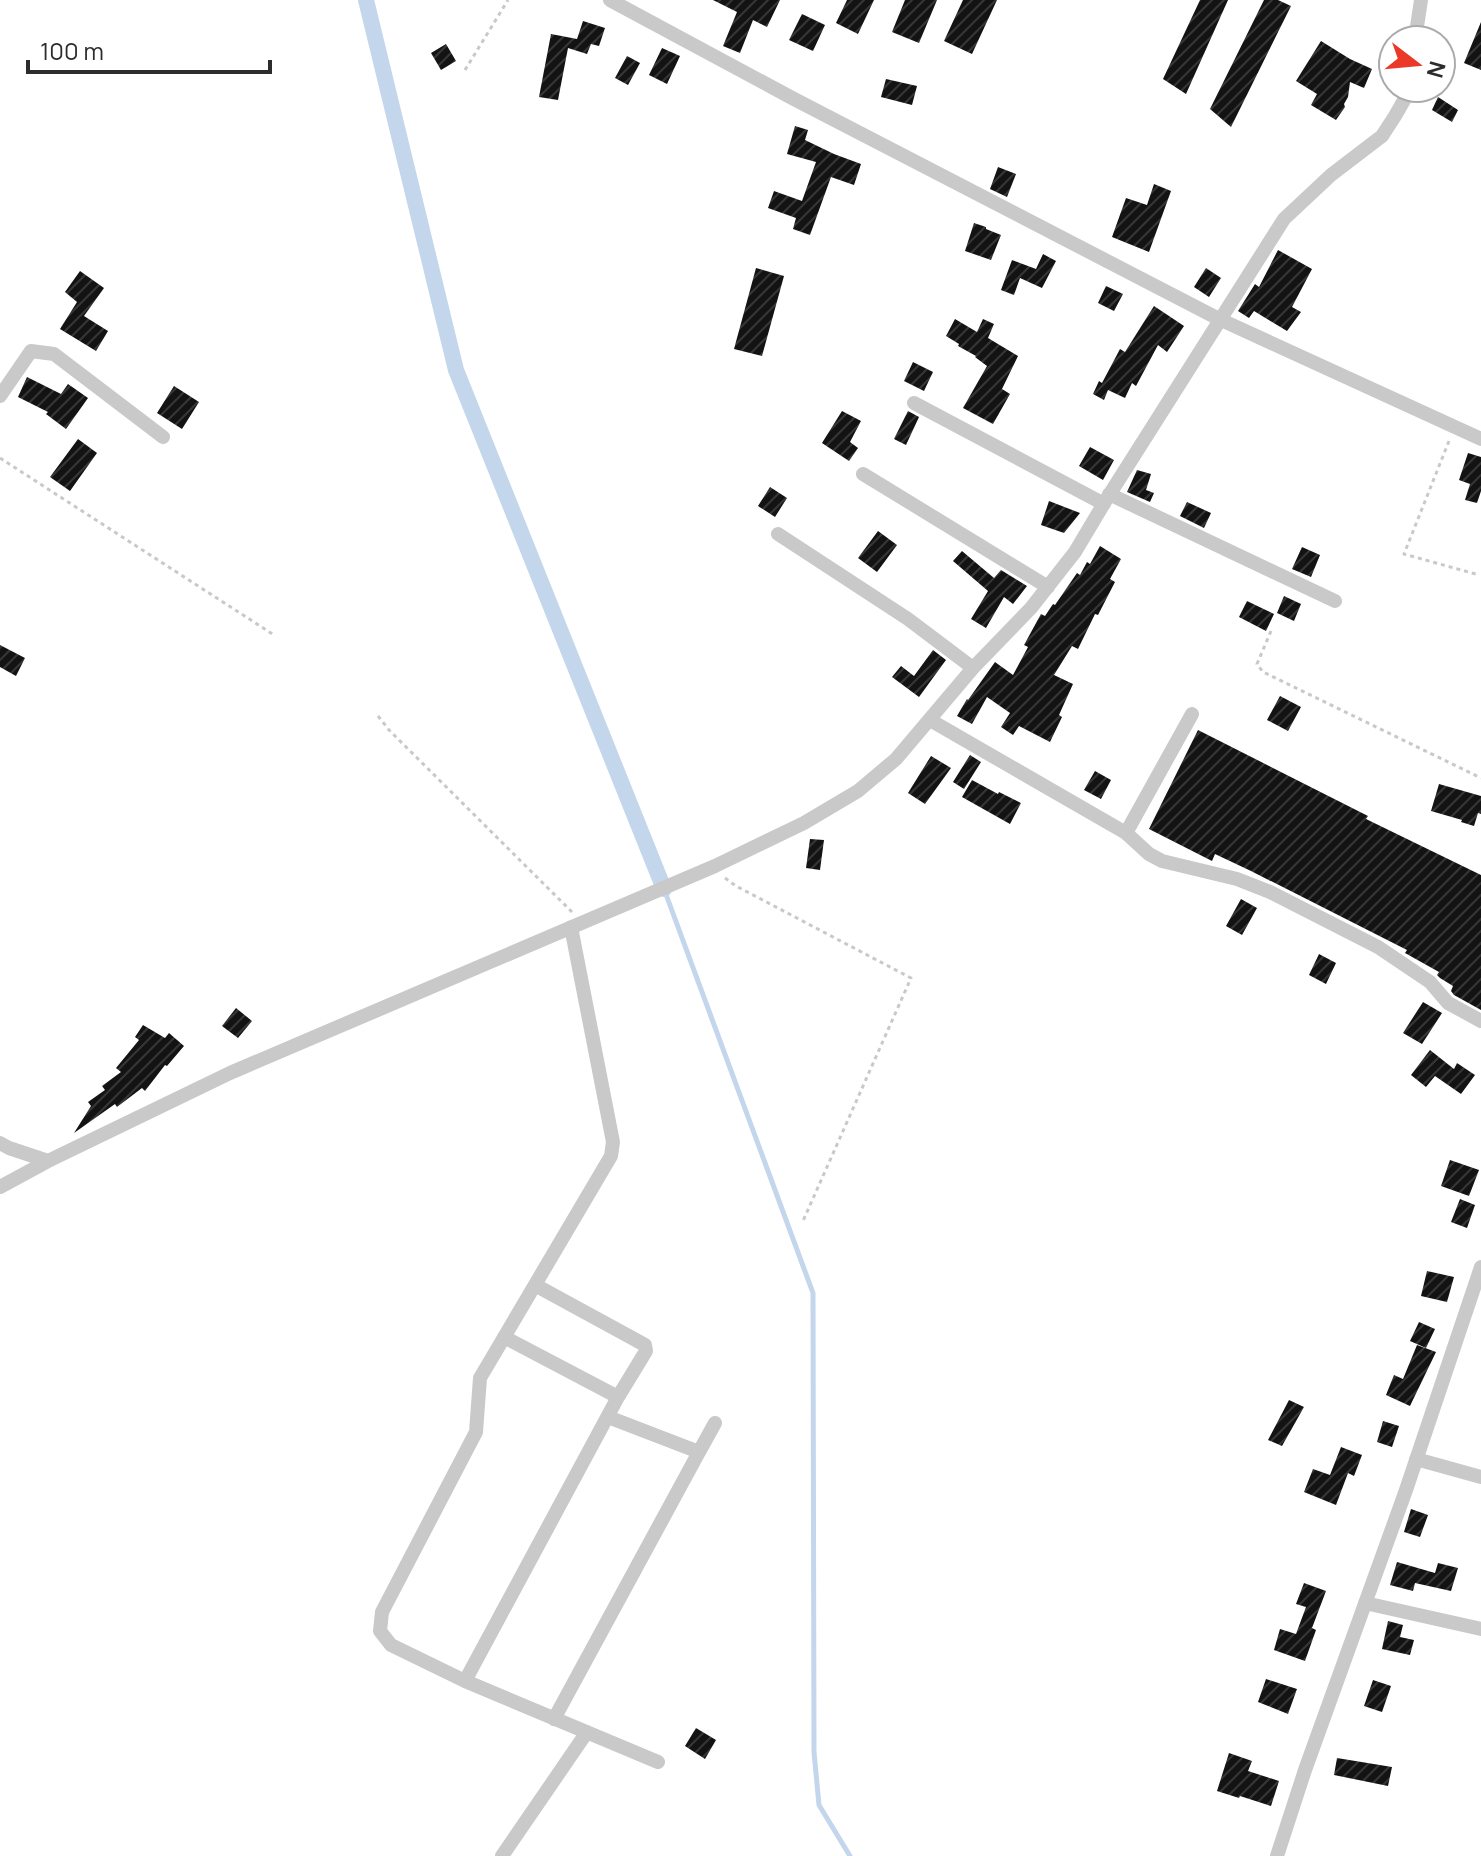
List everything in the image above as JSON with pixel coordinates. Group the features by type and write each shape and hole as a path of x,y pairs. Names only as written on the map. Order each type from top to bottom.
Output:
{"street":[{"path":"610,0 1219,319 1481,439"},
{"path":"1417,24 1421,0"},
{"path":"0,1187 230,1073 715,866 804,823 858,791 896,759 973,668 1048,587 1075,552 1284,219 1331,175 1382,136 1402,104"},
{"path":"0,396 31,351 54,354 163,437"},
{"path":"914,403 1107,499 1335,601"},
{"path":"863,474 1048,587"},
{"path":"778,534 908,619 973,668"},
{"path":"1126,833 1192,714"},
{"path":"930,720 1126,833 1138,846 1162,861 1237,879 1270,892 1378,947 1430,982 1448,1003 1481,1021"},
{"path":"577,925 613,1142 611,1156 480,1378 476,1432 382,1612 380,1631 391,1645 465,1681 658,1762"},
{"path":"0,1143 48,1161"},
{"path":"1277,1856 1481,1267"},
{"path":"465,1681 618,1397 646,1351 645,1345 535,1285"},
{"path":"504,1337 618,1397"},
{"path":"608,1417 699,1452"},
{"path":"554,1719 715,1423"},
{"path":"1416,1459 1481,1477"},
{"path":"1365,1603 1481,1629"},
{"path":"502,1856 587,1732"}],"path":[{"path":"465,70 508,0"},
{"path":"1455,426 1404,554 1479,575"},
{"path":"0,458 274,635"},
{"path":"1271,631 1257,664 1263,672 1481,778"},
{"path":"378,716 577,925"},
{"path":"715,866 736,886 911,978 803,1221"}],"building":[{"path":"713,0 780,0 767,27 753,20 740,53 723,46 737,12"},
{"path":"847,0 874,0 858,34 836,23"},
{"path":"905,0 937,0 919,43 892,32"},
{"path":"963,0 997,0 972,54 944,41"},
{"path":"1200,0 1228,0 1186,94 1163,79"},
{"path":"1264,0 1278,0 1291,6 1231,127 1210,109"},
{"path":"802,14 825,25 813,51 789,40"},
{"path":"583,21 605,28 599,46 591,44 587,54 568,48 558,100 539,97 551,34 577,39"},
{"path":"1481,22 1481,70 1464,63"},
{"path":"1321,41 1372,69 1364,88 1350,82 1345,107 1336,120 1311,105 1317,94 1296,81"},
{"path":"446,44 456,61 441,70 431,53"},
{"path":"662,48 680,56 667,84 649,75"},
{"path":"627,56 640,63 628,85 615,78"},
{"path":"886,79 917,86 912,105 881,97"},
{"path":"1435,104 1449,104 1458,110 1452,122 1432,110"},
{"path":"795,126 808,130 805,140 861,164 854,185 831,177 810,235 793,229 796,218 768,208 774,191 802,201 816,162 787,154"},
{"path":"998,167 1016,174 1007,197 990,189"},
{"path":"1154,184 1171,191 1149,252 1112,237 1126,198 1147,205"},
{"path":"974,223 1001,235 991,260 965,251"},
{"path":"1278,250 1312,269 1292,307 1301,312 1287,331 1254,311 1249,318 1238,311 1255,284 1259,287"},
{"path":"1043,254 1056,261 1042,288 1020,278 1014,295 1001,290 1012,260 1036,269"},
{"path":"756,268 784,276 762,356 734,349"},
{"path":"1206,268 1221,278 1209,297 1194,287"},
{"path":"80,271 104,288 84,316 108,331 96,351 60,329 77,302 65,292"},
{"path":"1106,286 1123,294 1114,311 1098,303"},
{"path":"1154,306 1184,326 1167,352 1158,345 1136,386 1132,383 1125,398 1108,390 1104,400 1093,394 1120,349 1125,352"},
{"path":"955,319 977,332 983,319 994,324 988,338 1018,356 1002,389 1010,394 993,424 963,408 987,366 946,336"},
{"path":"913,362 933,372 924,391 904,381"},
{"path":"27,377 61,394 68,384 88,398 66,429 46,414 48,412 18,397"},
{"path":"174,386 199,402 182,429 157,413"},
{"path":"842,411 861,421 850,442 858,448 849,461 822,443"},
{"path":"908,411 919,417 906,445 894,439"},
{"path":"78,439 97,453 70,491 50,477"},
{"path":"1090,447 1114,460 1103,480 1079,466"},
{"path":"1468,453 1481,457 1481,491 1477,503 1465,500 1470,484 1459,480"},
{"path":"1137,470 1151,474 1146,490 1154,493 1150,502 1127,492"},
{"path":"770,487 787,498 775,517 758,506"},
{"path":"1049,501 1080,513 1064,533 1041,525"},
{"path":"1187,502 1211,513 1204,528 1180,516"},
{"path":"878,531 897,545 877,572 858,558"},
{"path":"1100,546 1121,559 1110,579 1115,582 1098,615 1095,614 1078,649 1072,646 1054,675 1073,684 1050,742 1019,726 1013,735 1001,727 1010,713 987,697 972,724 957,716 995,662 1013,675 1028,647 1024,645 1041,614 1045,616 1055,605 1077,573 1080,575 1087,562 1090,564"},
{"path":"1302,547 1320,555 1311,577 1292,569"},
{"path":"962,551 994,578 1001,570 1027,586 1013,604 1004,597 986,628 971,619 988,591 953,561"},
{"path":"1284,596 1301,604 1294,621 1277,613"},
{"path":"1247,601 1274,614 1266,631 1239,617"},
{"path":"0,645 25,658 16,676 0,667"},
{"path":"933,650 946,660 919,697 892,677 901,666 914,676"},
{"path":"1280,696 1301,707 1288,731 1267,720"},
{"path":"1198,730 1368,816 1366,819 1481,875 1481,1010 1454,995 1451,991 1453,986 1437,975 1439,972 1405,953 1407,950 1215,854 1212,861 1149,829"},
{"path":"970,755 981,762 964,789 953,782"},
{"path":"931,756 951,768 925,804 908,793"},
{"path":"1095,771 1111,780 1101,799 1084,790"},
{"path":"972,780 1021,803 1010,824 962,797"},
{"path":"1439,784 1481,796 1481,814 1478,813 1474,826 1431,811"},
{"path":"810,839 824,840 820,870 806,868"},
{"path":"1241,899 1257,908 1242,935 1226,926"},
{"path":"1319,954 1336,963 1326,984 1309,975"},
{"path":"1423,1002 1442,1013 1422,1044 1403,1033"},
{"path":"236,1008 252,1021 238,1038 222,1026"},
{"path":"143,1025 165,1038 169,1033 184,1046 145,1091 142,1088 74,1133 91,1106 88,1102 105,1090 102,1086 121,1072 116,1068 139,1040 135,1037"},
{"path":"1430,1050 1454,1069 1457,1063 1475,1075 1461,1094 1435,1076 1426,1087 1411,1075"},
{"path":"1450,1160 1479,1170 1469,1196 1441,1186"},
{"path":"1460,1199 1475,1205 1467,1228 1451,1222"},
{"path":"1427,1271 1454,1277 1447,1302 1421,1296"},
{"path":"1419,1322 1435,1329 1426,1348 1410,1341"},
{"path":"1417,1345 1436,1352 1410,1406 1386,1395 1394,1375 1403,1379"},
{"path":"1289,1400 1304,1407 1282,1446 1268,1440"},
{"path":"1383,1421 1399,1426 1392,1447 1377,1442"},
{"path":"1341,1447 1362,1455 1354,1476 1348,1473 1336,1505 1304,1492 1313,1469 1330,1475"},
{"path":"1411,1509 1428,1515 1420,1537 1404,1532"},
{"path":"1397,1562 1435,1573 1438,1563 1458,1568 1451,1591 1415,1583 1413,1591 1390,1585"},
{"path":"1304,1583 1326,1591 1312,1628 1316,1630 1305,1661 1274,1650 1280,1629 1296,1634 1306,1607 1296,1604"},
{"path":"1388,1621 1403,1625 1400,1637 1414,1640 1410,1655 1382,1649"},
{"path":"1266,1679 1297,1689 1288,1714 1258,1702"},
{"path":"1373,1680 1391,1686 1382,1712 1364,1706"},
{"path":"696,1728 716,1740 705,1759 685,1746"},
{"path":"1229,1753 1252,1761 1248,1771 1279,1781 1271,1806 1217,1791"},
{"path":"1337,1758 1392,1767 1388,1786 1334,1775"}],"waterway":[{"path":"366,0 456,370 664,889"},
{"path":"664,889 813,1293 814,1752 819,1805 850,1856"}]}
